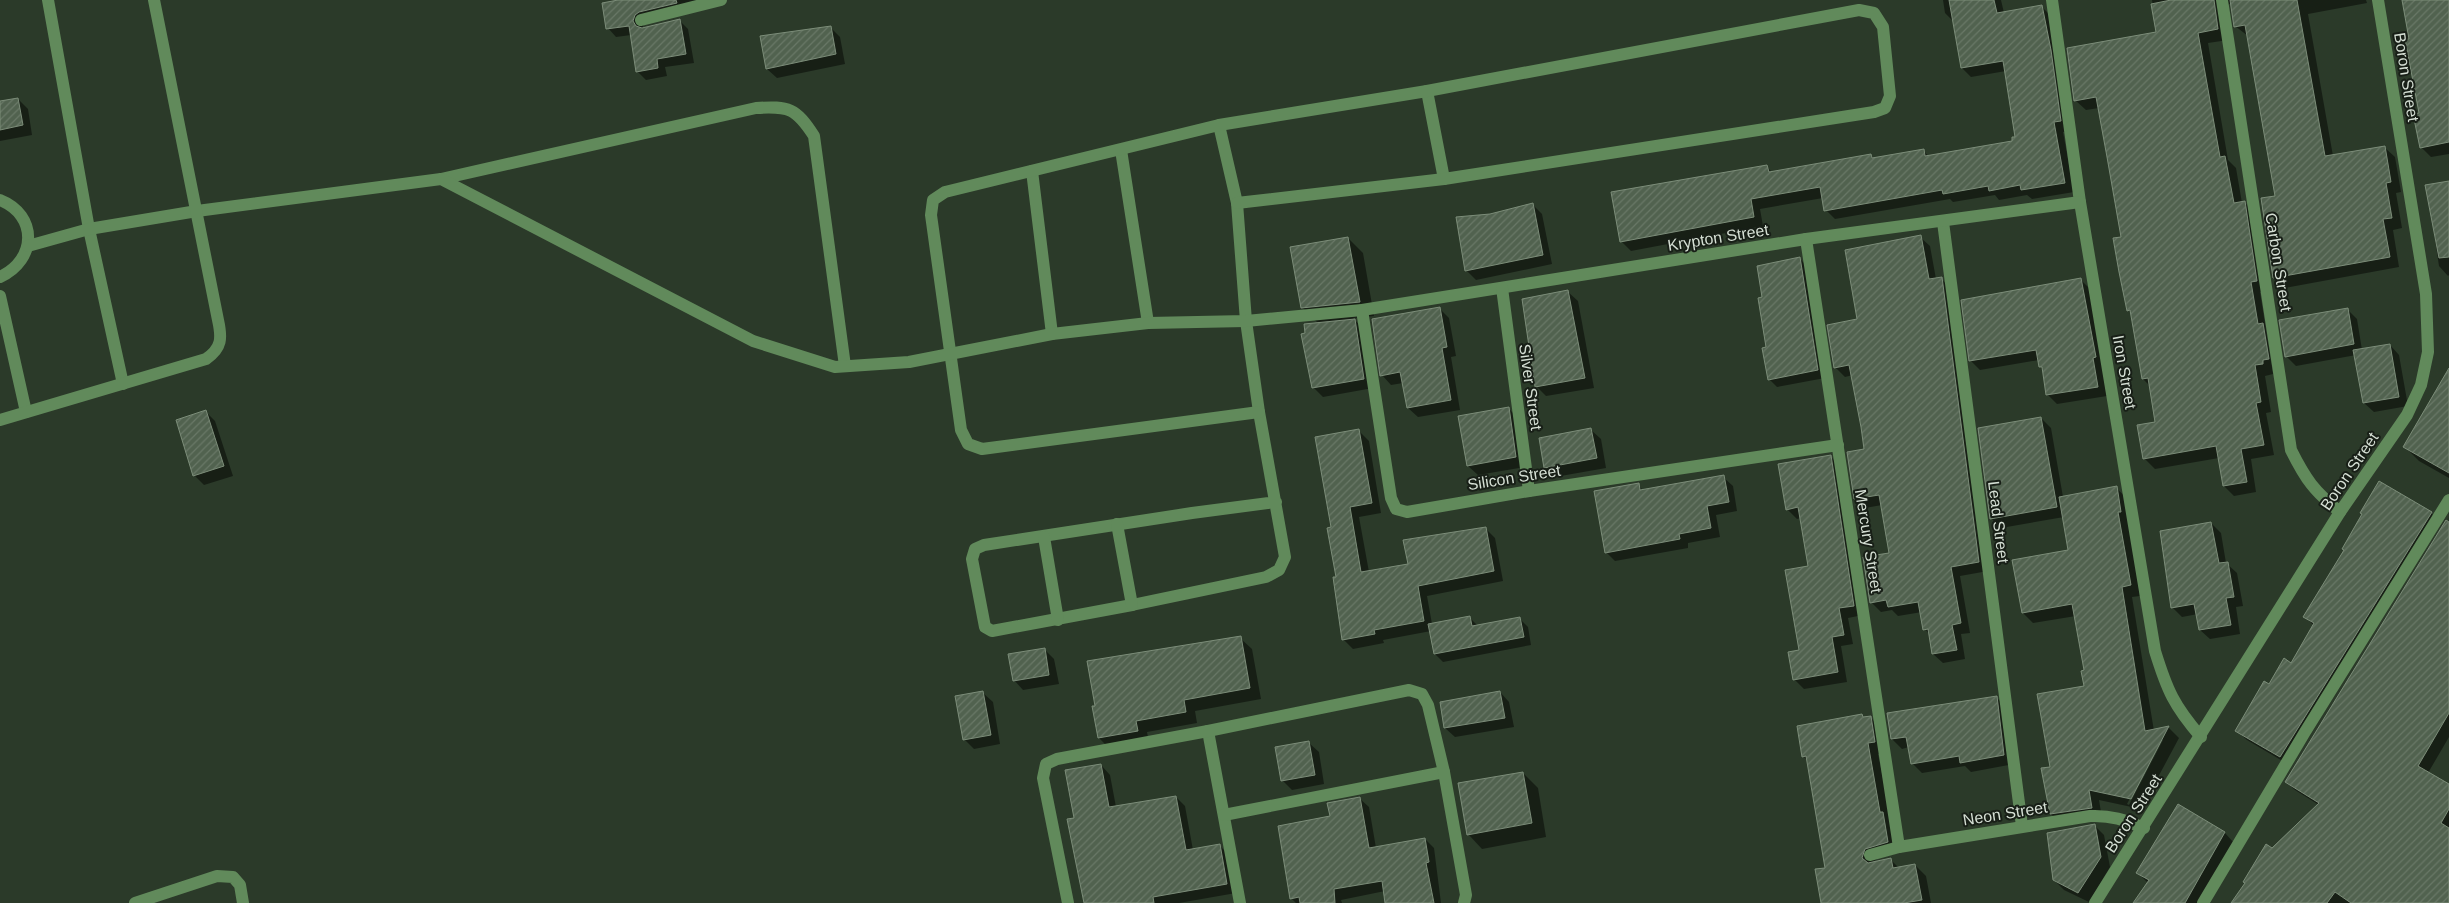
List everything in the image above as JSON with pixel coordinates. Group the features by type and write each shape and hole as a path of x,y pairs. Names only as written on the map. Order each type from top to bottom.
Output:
{"street":[{"path":"48,0 89,229 123,384"},
{"path":"0,420 206,359 216,353 220,343 218,320 154,0"},
{"path":"641,20 721,0"},
{"name":"Iron Street","path":"2052,0 2080,202 2156,651 2165,682 2179,712 2201,737"},
{"name":"Carbon Street","path":"2222,0 2292,450 2302,473 2315,491 2340,512"},
{"name":"Boron Street","path":"2095,903 2144,828 2340,512 2408,415 2421,385 2428,352 2426,294 2378,0"},
{"path":"1237,203 1444,179 1874,112 1885,108 1890,96 1883,27 1874,13 1859,10 1427,91 1219,125 945,192 933,200 931,215 949,354 961,430 968,444 982,449 1259,412"},
{"path":"1427,91 1444,179"},
{"path":"28,246 89,229 197,211 441,179 756,108 782,106 791,109 803,118 814,136 845,366"},
{"path":"1219,125 1237,203 1246,321 1259,412 1276,502 1285,557 1279,570 1266,576 1058,620 992,631 984,626 972,559 975,549 984,545 1276,502"},
{"path":"1121,150 1148,323"},
{"path":"1032,171 1052,334"},
{"name":"Krypton Street","path":"441,179 753,341 834,367 909,362 1052,334 1148,323 1246,321 1362,310 1806,239 2080,202"},
{"path":"0,200 10,204 22,216 28,230 28,246 22,260 10,272 0,276"},
{"name":"Lead Street","path":"1943,222 2022,826"},
{"name":"Mercury Street","path":"1806,239 1899,847"},
{"name":"Silver Street","path":"1502,288 1529,491"},
{"path":"0,296 2,318 26,412"},
{"name":"Silicon Street","path":"1362,310 1391,498 1396,509 1407,512 1529,491 1838,445"},
{"path":"2203,903 2304,732 2449,500"},
{"path":"1117,524 1132,605"},
{"path":"1044,537 1058,620"},
{"path":"1068,903 1043,778 1046,764 1057,759 1208,731 1409,690 1422,694 1428,705 1444,772 1466,895 1464,903"},
{"path":"1208,731 1240,903"},
{"path":"1224,815 1444,772"},
{"name":"Neon Street","path":"1870,855 1899,847 2022,826 2106,815 2122,818 2144,828"},
{"path":"134,903 217,876 234,877 240,884 243,903"}],"building":[{"path":"618,0 676,0 677,3 639,12 635,15 633,21 636,26 642,28 680,19 686,54 657,59 658,68 636,72 629,26 606,29 602,3"},
{"path":"1949,0 1994,0 1997,13 2042,5 2051,50 2061,121 2054,122 2065,183 2021,190 2020,185 1989,191 1988,186 1943,194 1942,190 1824,211 1820,187 1751,199 1754,217 1620,242 1611,192 1767,165 1769,172 1871,154 1872,158 1924,149 1925,156 2012,141 2012,137 2015,137 2003,61 1961,68"},
{"path":"2171,0 2214,0 2218,29 2198,33 2220,157 2225,156 2234,203 2245,201 2257,281 2251,282 2258,324 2263,323 2269,359 2263,360 2263,364 2255,365 2261,402 2256,403 2264,445 2241,449 2247,482 2223,486 2216,446 2143,459 2137,425 2155,422 2148,378 2142,379 2130,310 2127,311 2119,272 2113,238 2121,237 2096,97 2074,101 2067,48 2156,32 2151,4"},
{"path":"2230,0 2297,0 2325,156 2385,146 2391,182 2386,183 2392,218 2383,219 2390,257 2273,278 2261,198 2275,196 2245,25 2234,27"},
{"path":"2402,0 2449,0 2449,142 2420,148 2413,114 2419,113 2405,39 2409,39"},
{"path":"831,26 836,54 766,69 760,36"},
{"path":"18,98 23,125 0,130 0,101"},
{"path":"2449,181 2449,257 2439,258 2425,185"},
{"path":"1533,203 1543,255 1465,271 1456,217 1490,214"},
{"path":"1921,235 1929,279 1942,277 1979,562 1951,567 1961,623 1952,625 1957,650 1932,654 1928,629 1923,630 1918,602 1888,607 1886,600 1870,603 1863,557 1889,553 1879,495 1854,499 1847,452 1864,449 1861,427 1849,365 1834,368 1827,325 1857,319 1845,250"},
{"path":"1348,237 1360,302 1301,308 1290,247"},
{"path":"1800,257 1818,370 1768,380 1762,348 1766,347 1758,298 1762,297 1757,266"},
{"path":"2081,278 2096,357 2093,358 2098,387 2046,395 2042,367 2039,367 2036,350 1969,361 1961,300"},
{"path":"1568,290 1585,378 1535,387 1522,299"},
{"path":"1440,307 1447,347 1442,348 1451,400 1407,408 1400,372 1380,376 1372,319"},
{"path":"2348,308 2354,344 2285,357 2279,320"},
{"path":"1355,319 1364,379 1312,388 1301,334 1305,333 1304,324"},
{"path":"2390,344 2399,397 2363,403 2353,350"},
{"path":"2449,368 2449,473 2403,447"},
{"path":"1509,407 1516,457 1467,466 1458,416"},
{"path":"206,410 224,466 193,476 176,420"},
{"path":"2041,417 2057,507 1990,519 1978,428"},
{"path":"1591,428 1597,458 1544,468 1539,438"},
{"path":"1359,429 1372,503 1350,507 1361,572 1408,564 1403,540 1486,527 1494,571 1418,586 1424,621 1374,630 1375,634 1342,640 1333,577 1336,577 1327,528 1331,527 1315,437"},
{"path":"1831,455 1854,606 1839,608 1844,635 1832,637 1838,672 1793,680 1788,652 1799,650 1785,570 1808,566 1798,507 1786,510 1778,464"},
{"path":"1724,475 1729,502 1707,506 1711,528 1679,534 1680,539 1605,553 1594,491 1639,483 1640,490"},
{"path":"2379,481 2432,512 2280,757 2235,731 2264,681 2269,684 2284,658 2291,663 2314,623 2303,617 2344,550 2342,549 2362,514 2360,513"},
{"path":"2117,486 2121,512 2118,512 2131,585 2122,587 2145,731 2169,726 2131,799 2089,790 2092,808 2050,814 2041,768 2050,767 2037,694 2084,686 2081,671 2084,670 2072,604 2022,613 2012,560 2068,550 2059,497"},
{"path":"2446,520 2449,522 2449,713 2418,766 2449,784 2449,809 2441,823 2449,828 2449,903 2351,903 2335,892 2327,903 2231,903 2245,883 2243,882 2266,844 2272,848 2319,803 2285,782"},
{"path":"2211,522 2219,563 2228,562 2234,597 2226,598 2231,625 2199,630 2194,604 2171,608 2160,531"},
{"path":"1470,616 1472,626 1520,617 1524,637 1434,654 1428,624"},
{"path":"1241,636 1250,688 1184,700 1186,712 1136,721 1138,731 1098,738 1092,706 1095,706 1087,661"},
{"path":"1045,648 1049,675 1013,681 1008,654"},
{"path":"983,691 991,735 963,740 955,696"},
{"path":"1500,691 1505,718 1444,728 1440,702"},
{"path":"1997,696 2004,755 1960,763 1959,756 1911,764 1906,737 1891,739 1887,713"},
{"path":"1862,714 1863,717 1871,716 1875,742 1868,743 1880,812 1883,812 1888,842 1865,849 1862,858 1868,863 1891,858 1893,868 1915,864 1922,900 1904,903 1821,903 1815,869 1825,868 1806,756 1802,757 1797,726"},
{"path":"1309,741 1315,775 1281,781 1275,747"},
{"path":"1101,764 1109,807 1176,796 1186,850 1220,844 1227,884 1153,897 1154,903 1084,903 1067,819 1074,818 1065,770"},
{"path":"1523,772 1532,823 1467,835 1458,783"},
{"path":"1360,797 1369,848 1425,838 1429,862 1426,863 1434,903 1385,903 1382,881 1334,889 1335,903 1300,903 1299,897 1290,899 1278,826 1330,816 1327,803"},
{"path":"2178,804 2225,832 2185,903 2133,903 2149,880 2136,873"},
{"path":"2095,824 2101,857 2078,893 2053,880 2047,833"}]}
